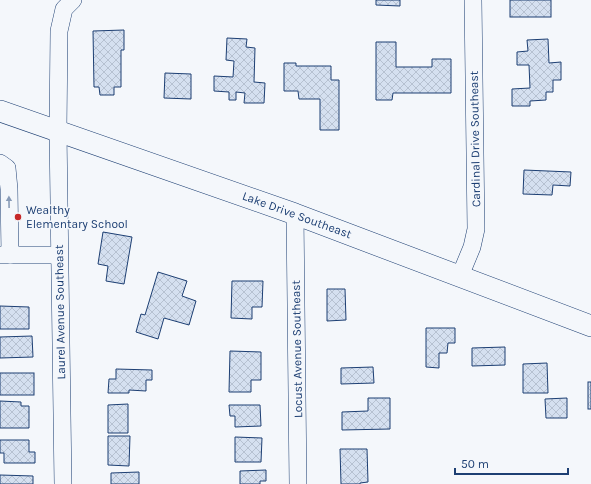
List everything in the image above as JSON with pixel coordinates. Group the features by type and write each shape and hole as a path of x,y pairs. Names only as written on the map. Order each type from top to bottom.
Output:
{"main road":[{"name":"Lake Drive Southeast","path":"0,111 295,214 591,326"}],"street":[{"name":"Laurel Avenue Southeast","path":"63,484 58,131 60,31 64,9 73,0"},
{"name":"Cardinal Drive Southeast","path":"460,276 472,247 476,229 473,0"},
{"path":"0,163 7,168 8,175 5,255 60,255"},
{"name":"Locust Avenue Southeast","path":"295,214 298,484"}],"building":[{"path":"376,0 400,0 400,6 376,5"},
{"path":"510,0 551,0 551,17 510,17"},
{"path":"124,30 124,50 121,50 121,87 114,87 114,95 100,95 99,87 94,87 93,31"},
{"path":"227,38 247,39 246,47 255,48 254,82 265,83 264,103 244,103 245,93 236,92 236,100 229,100 229,92 214,91 214,76 233,77 234,61 226,60"},
{"path":"548,39 549,63 561,62 561,80 553,80 553,92 546,92 546,100 530,101 530,106 512,106 512,89 530,88 529,65 517,65 517,52 528,51 527,40"},
{"path":"376,42 396,42 396,67 432,67 432,59 451,59 451,93 393,93 392,100 376,100"},
{"path":"284,63 296,63 296,66 331,66 331,80 339,80 339,130 320,130 320,99 299,99 298,91 284,91"},
{"path":"165,73 191,74 191,99 164,98"},
{"path":"524,170 571,172 570,186 553,185 552,195 523,194"},
{"path":"103,232 132,237 124,284 106,281 108,266 98,264"},
{"path":"158,272 187,281 182,296 196,301 189,325 164,318 158,339 136,332 141,314 145,315"},
{"path":"232,281 263,281 262,307 252,307 252,319 231,318"},
{"path":"327,289 345,289 346,320 327,321"},
{"path":"0,306 29,307 29,329 0,329"},
{"path":"426,328 455,328 455,343 448,343 447,353 439,353 439,368 426,367"},
{"path":"32,336 33,357 0,358 0,337"},
{"path":"505,347 505,365 472,366 472,348"},
{"path":"230,351 261,352 261,380 251,380 251,392 229,392"},
{"path":"547,363 548,393 523,393 523,364"},
{"path":"373,367 374,383 341,384 341,368"},
{"path":"116,369 152,370 152,380 146,380 146,391 129,390 129,393 108,393 109,379 116,379"},
{"path":"0,373 34,373 34,395 0,395"},
{"path":"588,382 591,382 591,409 588,409"},
{"path":"368,398 390,398 390,429 342,430 342,412 368,411"},
{"path":"567,398 567,418 546,418 545,399"},
{"path":"0,401 21,402 21,406 29,406 29,428 0,428"},
{"path":"128,404 128,433 108,433 108,405"},
{"path":"229,405 260,405 261,426 235,427 235,416 230,416"},
{"path":"108,436 130,436 129,466 108,465"},
{"path":"235,437 262,438 261,462 235,462"},
{"path":"0,440 29,440 29,452 35,452 35,463 4,463 4,453 0,453"},
{"path":"340,449 367,449 368,482 360,484 341,484"},
{"path":"266,470 266,481 260,481 260,484 240,484 240,471"},
{"path":"139,472 139,484 111,484 111,473"},
{"path":"0,475 33,476 33,484 0,484"}],"place":[{"name":"Wealthy Elementary School","path":"18,217"}]}
